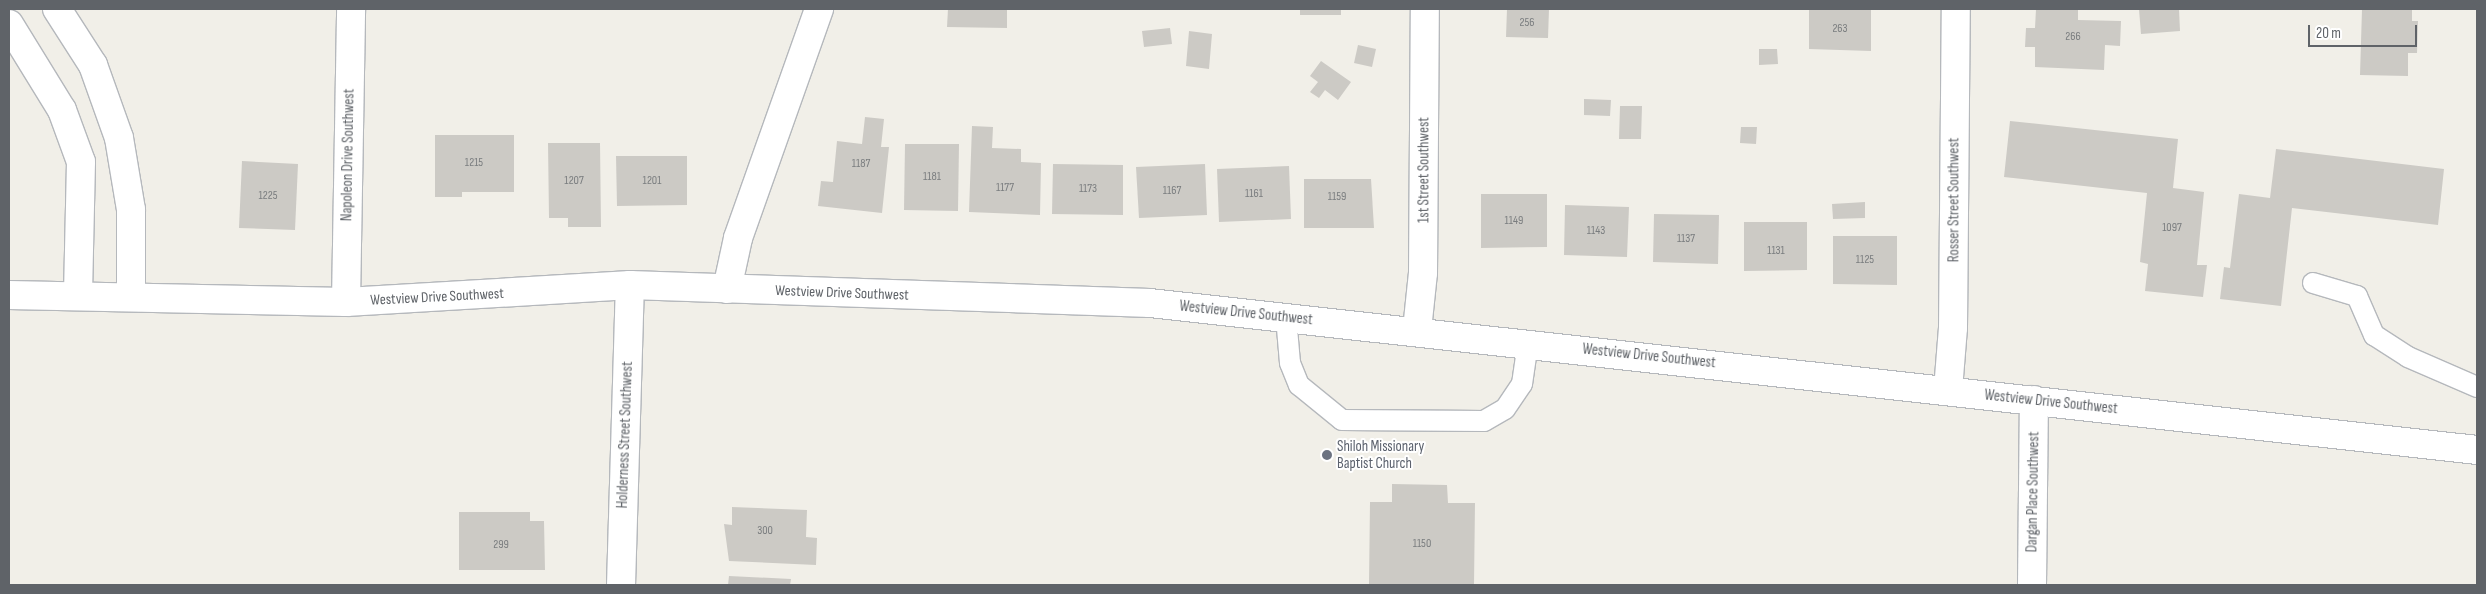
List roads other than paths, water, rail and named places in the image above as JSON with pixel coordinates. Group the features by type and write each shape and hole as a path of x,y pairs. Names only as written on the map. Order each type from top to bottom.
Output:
{"street":[{"path":"57,9 93,65 119,138 132,210 132,298"},
{"name":"Napoleon Drive Southwest","path":"346,302 350,9"},
{"path":"727,289 738,238 819,9"},
{"name":"1st Street Southwest","path":"1417,330 1423,273 1425,9"},
{"name":"Rosser Street Southwest","path":"1948,390 1954,328 1956,9"},
{"path":"9,24 62,110 81,162 78,296"},
{"name":"Westview Drive Southwest","path":"9,295 346,302 630,285 1150,304 1417,330 2477,450"},
{"name":"Holderness Street Southwest","path":"621,585 630,285"},
{"name":"Dargan Place Southwest","path":"2032,585 2034,400"}],"lane":[{"path":"2313,283 2357,296 2374,335 2408,357 2477,387"},
{"path":"1286,317 1290,363 1299,385 1342,420 1484,421 1504,409 1522,384 1528,343"}],"place":[{"name":"Shiloh Missionary Baptist Church","path":"1327,455"}]}
